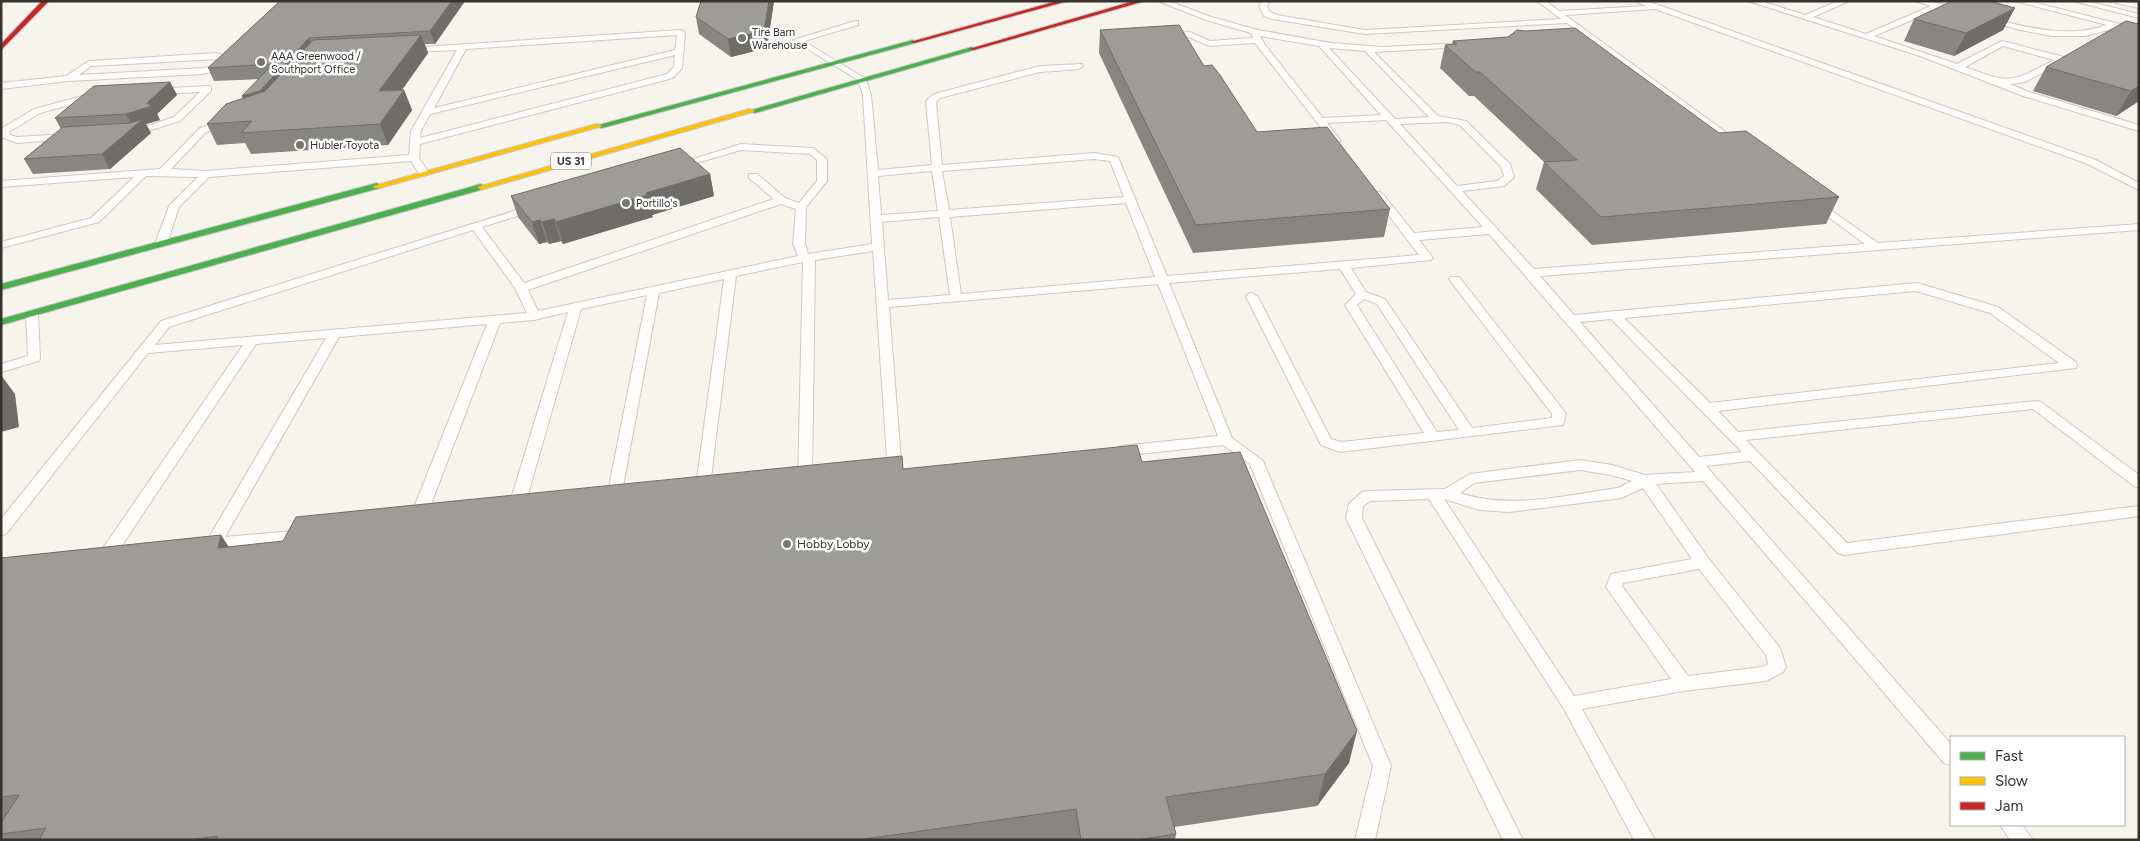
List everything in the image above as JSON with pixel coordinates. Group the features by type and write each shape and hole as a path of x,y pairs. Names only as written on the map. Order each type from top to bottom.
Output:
{"main road":[{"path":"1,48 46,1"},
{"name":"US 31","path":"1,287 1065,1"},
{"name":"US 31","path":"1,322 1142,1"}],"lane":[{"path":"1162,1 1192,14 1256,35 1321,44 1367,49 1474,44"},
{"path":"1266,1 1263,6 1265,10 1275,17 1365,32 1569,21"},
{"path":"1541,1 1744,150"},
{"path":"1639,1 2092,162 2139,187"},
{"path":"1752,1 1958,67 2001,82 2026,94 2139,128"},
{"path":"1805,18 1845,1"},
{"path":"1920,1 1966,14"},
{"path":"2019,1 2139,31"},
{"path":"2077,1 2139,16"},
{"path":"2119,1 2139,6"},
{"path":"1866,37 1938,6"},
{"path":"1558,14 1657,8"},
{"path":"1976,16 2045,32 2099,33 2115,37"},
{"path":"855,22 797,40 862,79 867,95 878,247 889,474 914,472"},
{"path":"2099,33 2116,25"},
{"path":"396,51 681,32 678,68 670,76 415,142"},
{"path":"1153,36 1190,34 1209,44 1256,35"},
{"path":"1256,35 1345,152"},
{"path":"1562,39 1591,37"},
{"path":"1958,67 2002,43 2061,59 2022,80 2001,82"},
{"path":"1321,44 1531,273 1950,757"},
{"path":"424,173 414,158 416,131 463,47"},
{"path":"1367,49 1436,119"},
{"path":"426,112 679,52"},
{"path":"1,86 68,78 203,71 212,69 226,58 217,56 89,64 68,78"},
{"path":"956,297 931,102 937,96 1040,69 1079,66"},
{"path":"125,133 159,126 176,119 208,88 141,92"},
{"path":"76,136 17,140 6,137 3,133 37,111 85,96 103,94"},
{"path":"1320,121 1447,119 1463,123 1506,166 1509,177 1500,184 1454,189"},
{"path":"163,172 203,130 232,121"},
{"path":"665,169 741,147 813,151 822,160 822,181 801,207 799,244 806,258 810,482 787,485"},
{"path":"872,172 1094,156 1114,159 1226,440 1256,461 1382,766 1365,840"},
{"path":"1,184 163,172 206,174 414,158"},
{"path":"1,245 95,220 143,174"},
{"path":"161,244 174,206 206,174"},
{"path":"753,176 781,200 801,207"},
{"path":"881,304 1427,258 1369,183"},
{"path":"1808,197 1876,248"},
{"path":"521,288 781,200"},
{"path":"875,219 1130,200"},
{"path":"1,530 165,324 541,205"},
{"path":"475,225 521,288 534,316"},
{"path":"1531,273 2139,227"},
{"path":"1411,237 1492,230"},
{"path":"144,350 534,316 806,258 878,247"},
{"path":"1343,264 1362,294 1381,302 1468,433"},
{"path":"702,494 730,274"},
{"path":"1252,297 1326,442 1340,447 1558,422 1560,414 1455,279"},
{"path":"1571,319 1916,287 1994,310 2071,365 1707,408"},
{"path":"613,503 654,290"},
{"path":"1362,294 1351,305 1433,437"},
{"path":"515,513 576,307"},
{"path":"1,368 34,358 32,314"},
{"path":"1614,315 1844,549 2139,511"},
{"path":"436,521 411,524 495,318"},
{"path":"213,544 335,333"},
{"path":"107,555 252,341"},
{"path":"1735,438 2036,405 2139,483"},
{"path":"1109,452 1226,440"},
{"path":"1695,462 1753,456"},
{"path":"1441,494 1470,479 1580,465 1612,470 1645,480 1707,476"},
{"path":"1513,840 1354,518 1356,504 1367,496 1441,494 1480,505 1508,506 1621,493 1645,480"},
{"path":"1570,704 1684,684 1766,674 1777,667 1774,653 1703,563 1645,480"},
{"path":"682,496 721,492"},
{"path":"1441,494 1570,704 1645,840"},
{"path":"593,505 632,501"},
{"path":"495,515 535,511"},
{"path":"194,546 322,533"},
{"path":"88,557 126,553"},
{"path":"1684,684 1614,587 1617,578 1703,563"},
{"path":"2011,826 2023,840"}],"building":[{"path":"280,1 452,1 430,31 309,38 260,91 242,96 273,64 208,68"},
{"path":"701,1 769,1 764,31 728,39 696,17"},
{"path":"1952,1 1989,1 2015,8 1966,33 1914,19"},
{"path":"2126,21 2139,24 2139,86 2131,91 2046,67"},
{"path":"1179,25 1204,66 1212,65 1257,132 1327,127 1390,209 1196,225 1100,30"},
{"path":"1575,28 1719,133 1746,131 1839,197 1601,217 1544,162 1577,160 1480,72 1475,72 1445,45 1457,44 1453,41 1508,37 1517,30"},
{"path":"421,35 379,91 404,90 380,124 241,133 252,121 207,124 226,104 265,91 313,40"},
{"path":"170,82 147,103 152,106 126,114 55,118 94,86"},
{"path":"143,119 102,154 24,159 63,127 130,123"},
{"path":"680,148 710,174 556,222 554,219 532,222 511,196"},
{"path":"1137,445 1142,462 1240,452 1357,731 1325,774 1166,797 1176,834 1136,840 1081,840 1076,809 858,840 216,840 218,836 189,840 39,840 46,828 1,834 1,823 19,795 1,797 1,558 221,535 218,548 283,541 296,517 902,456 903,469"}],"traffic: fast":[{"path":"599,126 913,42"},
{"path":"752,111 972,49"},
{"path":"1,287 377,186"},
{"path":"1,322 481,187"}],"traffic: slow":[{"path":"481,187 752,111"},
{"path":"377,186 599,126"}],"traffic: jam":[{"path":"1,48 46,1"},
{"path":"913,42 1065,1"},
{"path":"972,49 1142,1"}],"place":[{"name":"Tire Barn Warehouse","path":"742,38"},
{"name":"AAA Greenwood / Southport Office","path":"261,62"},
{"name":"Hubler Toyota","path":"300,145"},
{"name":"Portillo's","path":"626,203"},
{"name":"Hobby Lobby","path":"787,544"}]}
